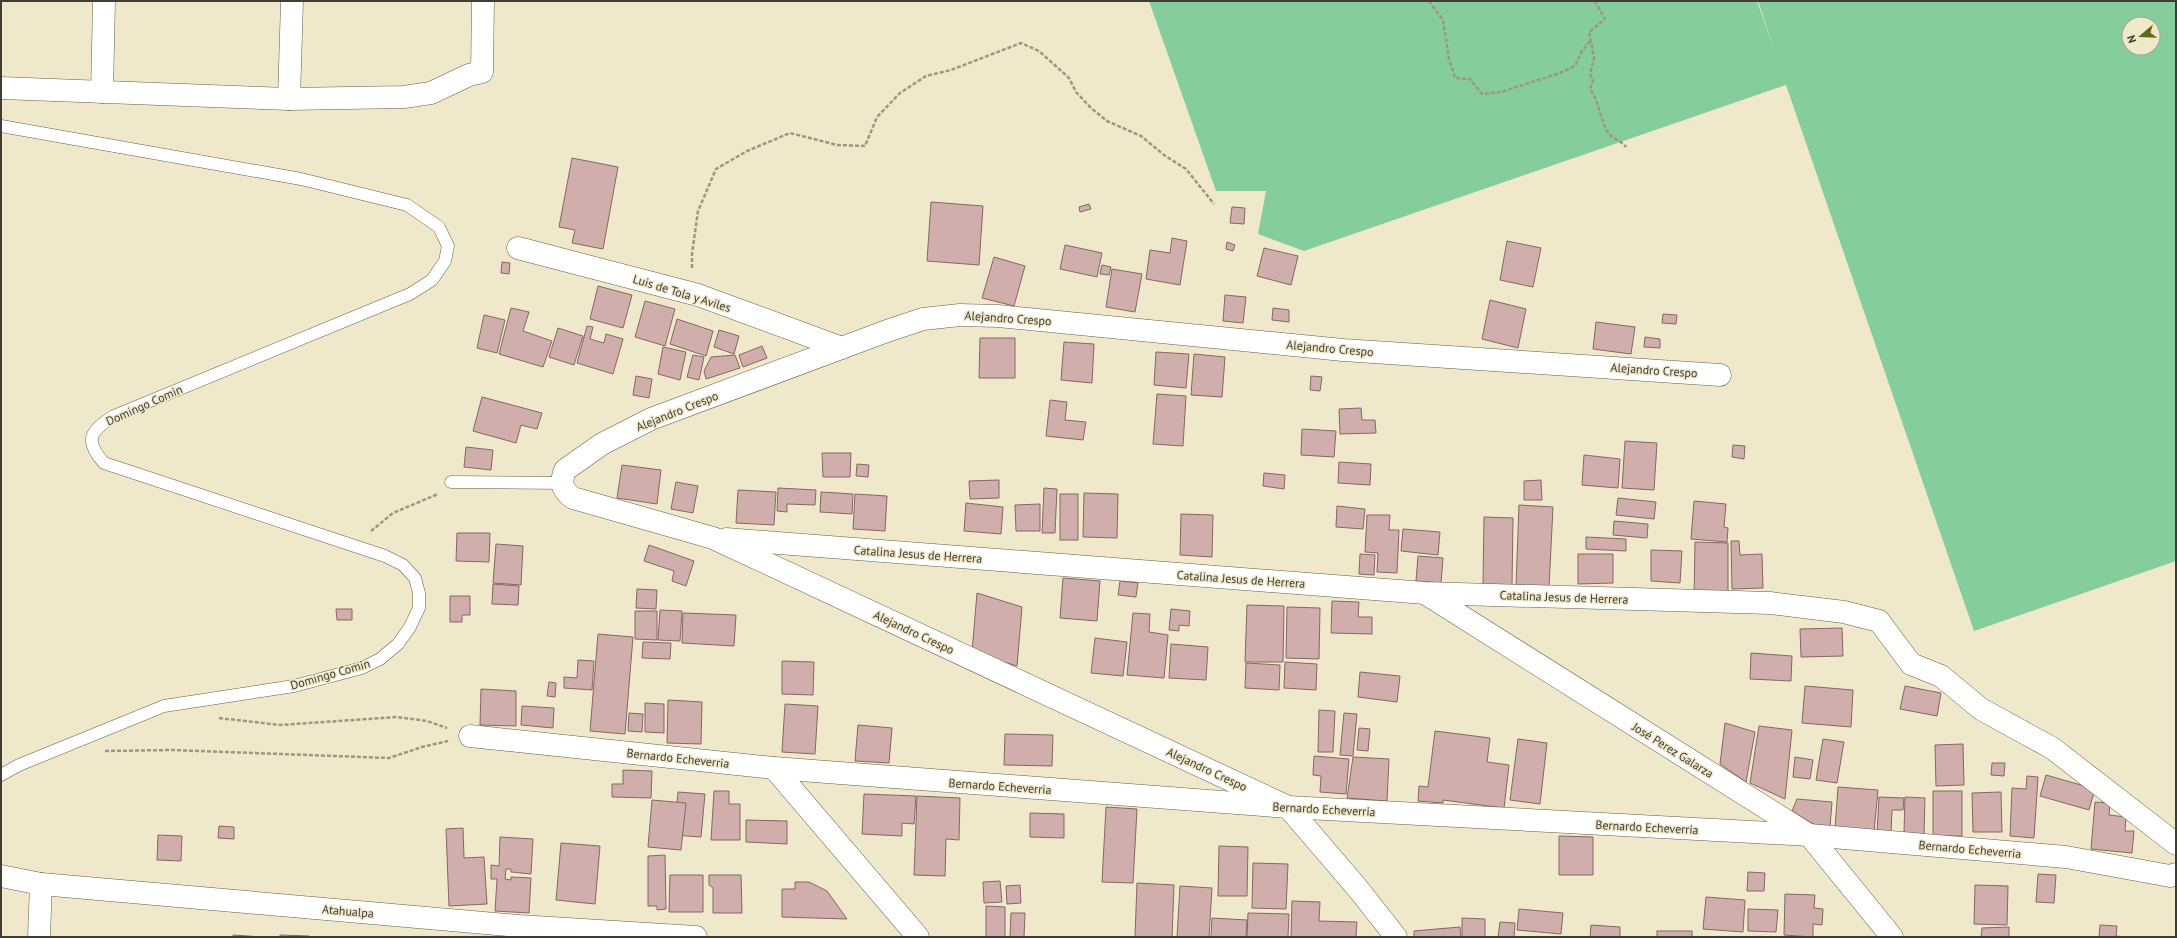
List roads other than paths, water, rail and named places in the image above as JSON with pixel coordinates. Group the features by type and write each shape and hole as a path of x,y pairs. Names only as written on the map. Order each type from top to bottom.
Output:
{"street":[{"path":"102,92 104,1"},
{"path":"290,99 292,1"},
{"path":"1,88 290,99 416,96 431,94 469,74 482,72 483,1"},
{"name":"Luis de Tola y Aviles","path":"518,248 698,295 842,348"},
{"name":"Alejandro Crespo","path":"1396,937 1360,890 1288,807 713,538 573,498 566,492 562,483 565,470 572,463 602,444 651,418 923,319 960,315 998,316 1343,350 1720,375"},
{"name":"Catalina Jesus de Herrera","path":"713,538 1425,593 1770,603 1844,612 1879,621 1911,664 1941,676 1981,709 2052,748 2176,844"},
{"name":"José Perez Galarza","path":"1425,593 1809,835 1892,937"},
{"name":"Bernardo Echeverria","path":"470,736 774,768 1288,807 1809,835 2066,857 2170,876 2176,874"},
{"path":"774,768 918,937"},
{"name":"Atahualpa","path":"1,876 41,884 518,932 696,937"},
{"path":"38,937 41,884"}],"lane":[{"name":"Domingo Comin","path":"1,126 301,179 407,205 439,227 448,246 445,261 432,280 416,291 114,416 97,427 91,440 94,452 104,462 362,548 385,556 403,565 416,578 419,593 419,608 410,627 390,653 362,668 294,686 164,706 69,746 19,765 1,775"},
{"path":"451,482 562,483"}]}
